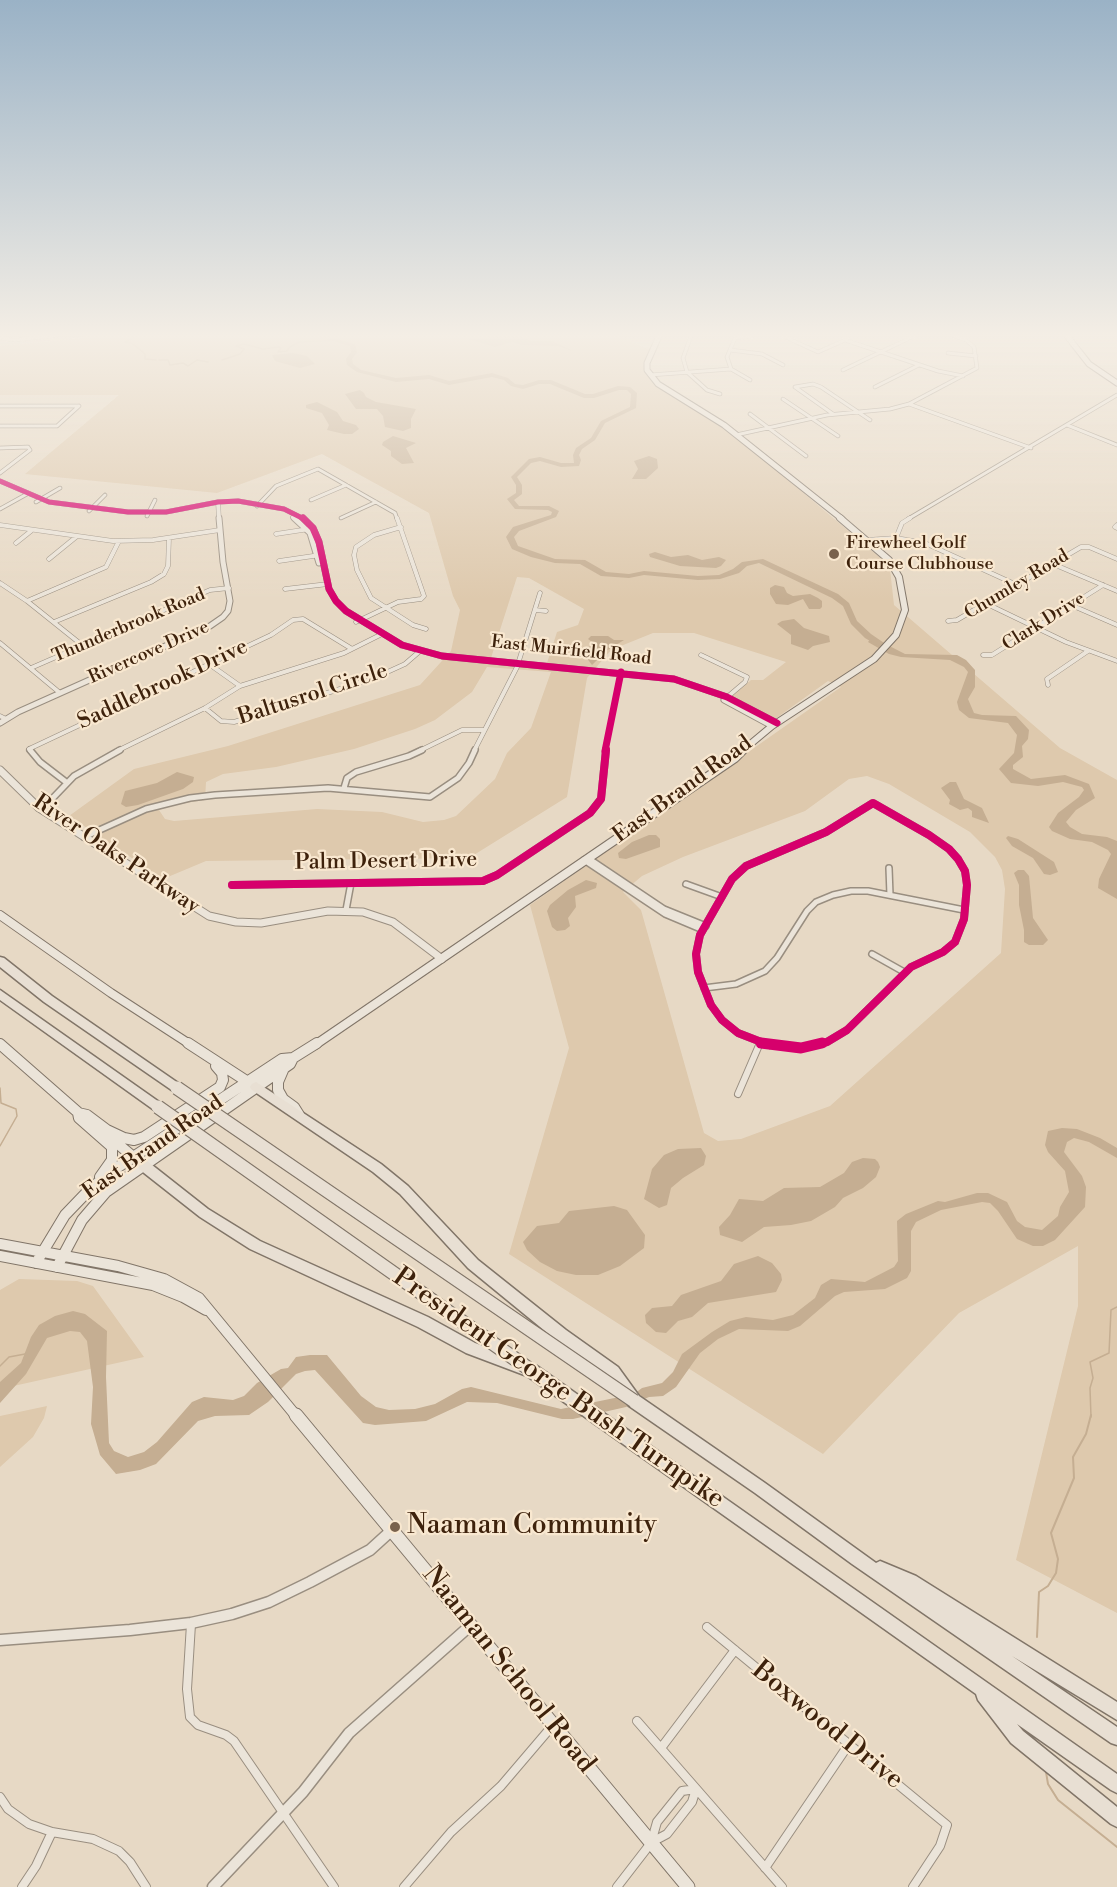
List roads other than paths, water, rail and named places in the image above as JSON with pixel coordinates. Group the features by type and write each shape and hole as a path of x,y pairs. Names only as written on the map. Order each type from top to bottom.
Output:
{"highway":[{"name":"President George Bush Turnpike","path":"0,961 48,999 634,1401 760,1488 857,1559 1117,1737"},
{"name":"President George Bush Turnpike","path":"0,994 1117,1784"},
{"path":"252,1085 377,1168 404,1190 473,1264 561,1335 613,1372 634,1401"},
{"path":"138,1160 204,1213 255,1245 423,1322 471,1348 532,1371"},
{"path":"857,1559 910,1582 1117,1712"},
{"path":"976,1684 1017,1737 1117,1818"}],"main road":[{"name":"East Brand Road","path":"36,1263 65,1215 94,1185 138,1160 252,1085 285,1068 293,1058 735,758 753,740 886,648 901,625 905,610 904,596 895,570 866,540 721,424"},
{"path":"0,915 204,1055 252,1085"},
{"path":"0,1044 78,1113 138,1160"},
{"path":"78,1113 87,1115 107,1130 124,1138 134,1140 144,1137 220,1087 223,1080 222,1073 204,1055"},
{"name":"East Brand Road","path":"252,1085 282,1059 293,1058"},
{"path":"285,1068 278,1090 299,1116"},
{"path":"78,1113 79,1118 112,1147 112,1160 94,1185"},
{"name":"East Brand Road","path":"57,1267 74,1232 90,1210 138,1160"},
{"path":"0,1244 118,1266 172,1283 200,1298 214,1315"},
{"path":"0,1256 153,1285 183,1297 214,1315"},
{"name":"Naaman School Road","path":"214,1315 688,1887"}],"street":[{"path":"0,426 57,426 59,424"},
{"path":"763,424 806,456"},
{"path":"736,435 786,424"},
{"path":"821,424 838,436"},
{"path":"965,424 1031,448"},
{"path":"896,538 902,523 1067,425 1117,445"},
{"path":"0,448 28,447 30,450 0,472"},
{"path":"258,504 276,486 318,469 395,513 424,596 421,599 398,602 358,621"},
{"path":"0,483 38,501 90,509 148,514 218,504 258,504 294,513 307,521 310,529 276,534"},
{"path":"311,500 346,485"},
{"path":"38,501 60,488"},
{"path":"0,509 25,495"},
{"path":"90,509 105,495"},
{"path":"148,514 155,500"},
{"path":"341,518 376,502"},
{"name":"Rivercove Drive","path":"0,723 3,717 217,622 230,606 218,504"},
{"path":"0,525 31,531 119,541 169,538 220,530"},
{"path":"401,527 374,535 356,547 354,555 366,593 413,625 426,629"},
{"name":"East Muirfield Road","path":"310,529 331,602 379,635 419,653 674,679 725,698 775,724"},
{"path":"16,543 31,531"},
{"path":"49,559 76,537"},
{"path":"54,622 151,582 164,574 168,566 169,538"},
{"path":"866,540 896,538 931,545 1017,585"},
{"path":"27,601 106,567 119,541"},
{"path":"1085,546 1117,559"},
{"name":"Chumley Road","path":"948,621 957,620 987,604 1085,546"},
{"path":"279,561 319,555"},
{"path":"1053,564 1117,591"},
{"path":"0,583 27,601 82,645"},
{"path":"285,589 325,584"},
{"name":"Clark Drive","path":"983,655 992,655 1103,585"},
{"name":"Thunderbrook Road","path":"31,668 210,591 229,588"},
{"path":"84,837 146,809 190,798 264,791 344,788 430,797 462,774 517,664 540,593"},
{"path":"987,604 1088,651 1117,661"},
{"path":"1071,605 1117,625"},
{"path":"535,610 546,611"},
{"path":"296,619 303,619 352,649"},
{"name":"Saddlebrook Drive","path":"29,749 271,635 296,619"},
{"path":"39,808 50,801 66,782 102,759 205,708 240,686 352,649 379,635"},
{"path":"0,643 60,693"},
{"path":"1048,685 1047,679 1088,651"},
{"name":"Baltusrol Circle","path":"205,708 221,721 234,722 365,682 395,669 419,653"},
{"path":"701,655 747,677 745,682 725,698"},
{"path":"208,664 240,686"},
{"name":"Palm Desert Drive","path":"232,885 457,884 483,881 497,876 590,813 601,799 603,763 620,674"},
{"path":"344,788 347,778 356,772 409,756 462,730 483,730"},
{"path":"29,749 40,762 66,782"},
{"name":"River Oaks Parkway","path":"0,770 39,808 209,916 236,922 261,923 310,913 346,910 363,912 393,922 442,959"},
{"path":"868,804 878,804 954,854 967,878 962,928 955,942 943,952 917,963 904,972 847,1030 827,1042 814,1046 790,1048 759,1043 738,1032 722,1020 711,1005 704,988 696,954 704,928 722,897 732,879 746,867 826,832 868,804"},
{"path":"586,859 665,914 704,928"},
{"path":"889,868 890,895"},
{"path":"346,910 351,883"},
{"path":"686,884 722,897"},
{"path":"704,988 736,984 765,972 777,958 807,911 823,898 851,891 890,895 964,910"},
{"path":"872,954 904,972"},
{"path":"738,1094 759,1043"},
{"path":"0,1640 191,1623 232,1614 289,1593 370,1550 392,1530"},
{"path":"191,1623 187,1689 190,1717 198,1725 226,1735 234,1741 334,1887"},
{"path":"213,1887 284,1813 320,1772 349,1733 471,1625"},
{"name":"Boxwood Drive","path":"707,1627 948,1825 940,1846 913,1887"},
{"path":"661,1748 735,1650"},
{"path":"637,1721 782,1887"},
{"path":"404,1887 451,1832 501,1786 553,1725"},
{"path":"765,1868 849,1744"},
{"path":"651,1843 667,1834 692,1802 696,1789"},
{"path":"617,1887 651,1843 657,1822 682,1791 696,1789"},
{"path":"0,1797 17,1817 34,1827 82,1836 107,1844 119,1851 130,1862 146,1887"},
{"path":"22,1887 36,1866 52,1832"}],"waterway":[{"path":"602,424 593,439 579,448 576,455 577,465 561,465 540,459 529,461 514,477 519,485 519,494 510,499 517,508 549,508 556,511 554,516 516,529 510,537 515,547 555,561 582,562 604,574 629,576 644,573 698,578 720,577 736,571 745,564 760,561 835,596 846,605 854,622 868,636 883,645"},
{"path":"0,1088 1,1103 16,1109 17,1116 0,1146"},
{"path":"1091,1415 1090,1388 1093,1378 1090,1362 1109,1353 1111,1310 1117,1307"},
{"path":"0,1366 9,1357 25,1354"},
{"path":"1037,1637 1039,1592 1048,1586 1056,1573 1058,1559 1051,1533 1074,1478 1073,1457 1086,1434 1091,1415"},
{"path":"1046,1772 1048,1784 1058,1800 1117,1847"}],"place":[{"name":"Firewheel Golf Course Clubhouse","path":"834,554"},
{"name":"Naaman Community","path":"395,1527"}]}
